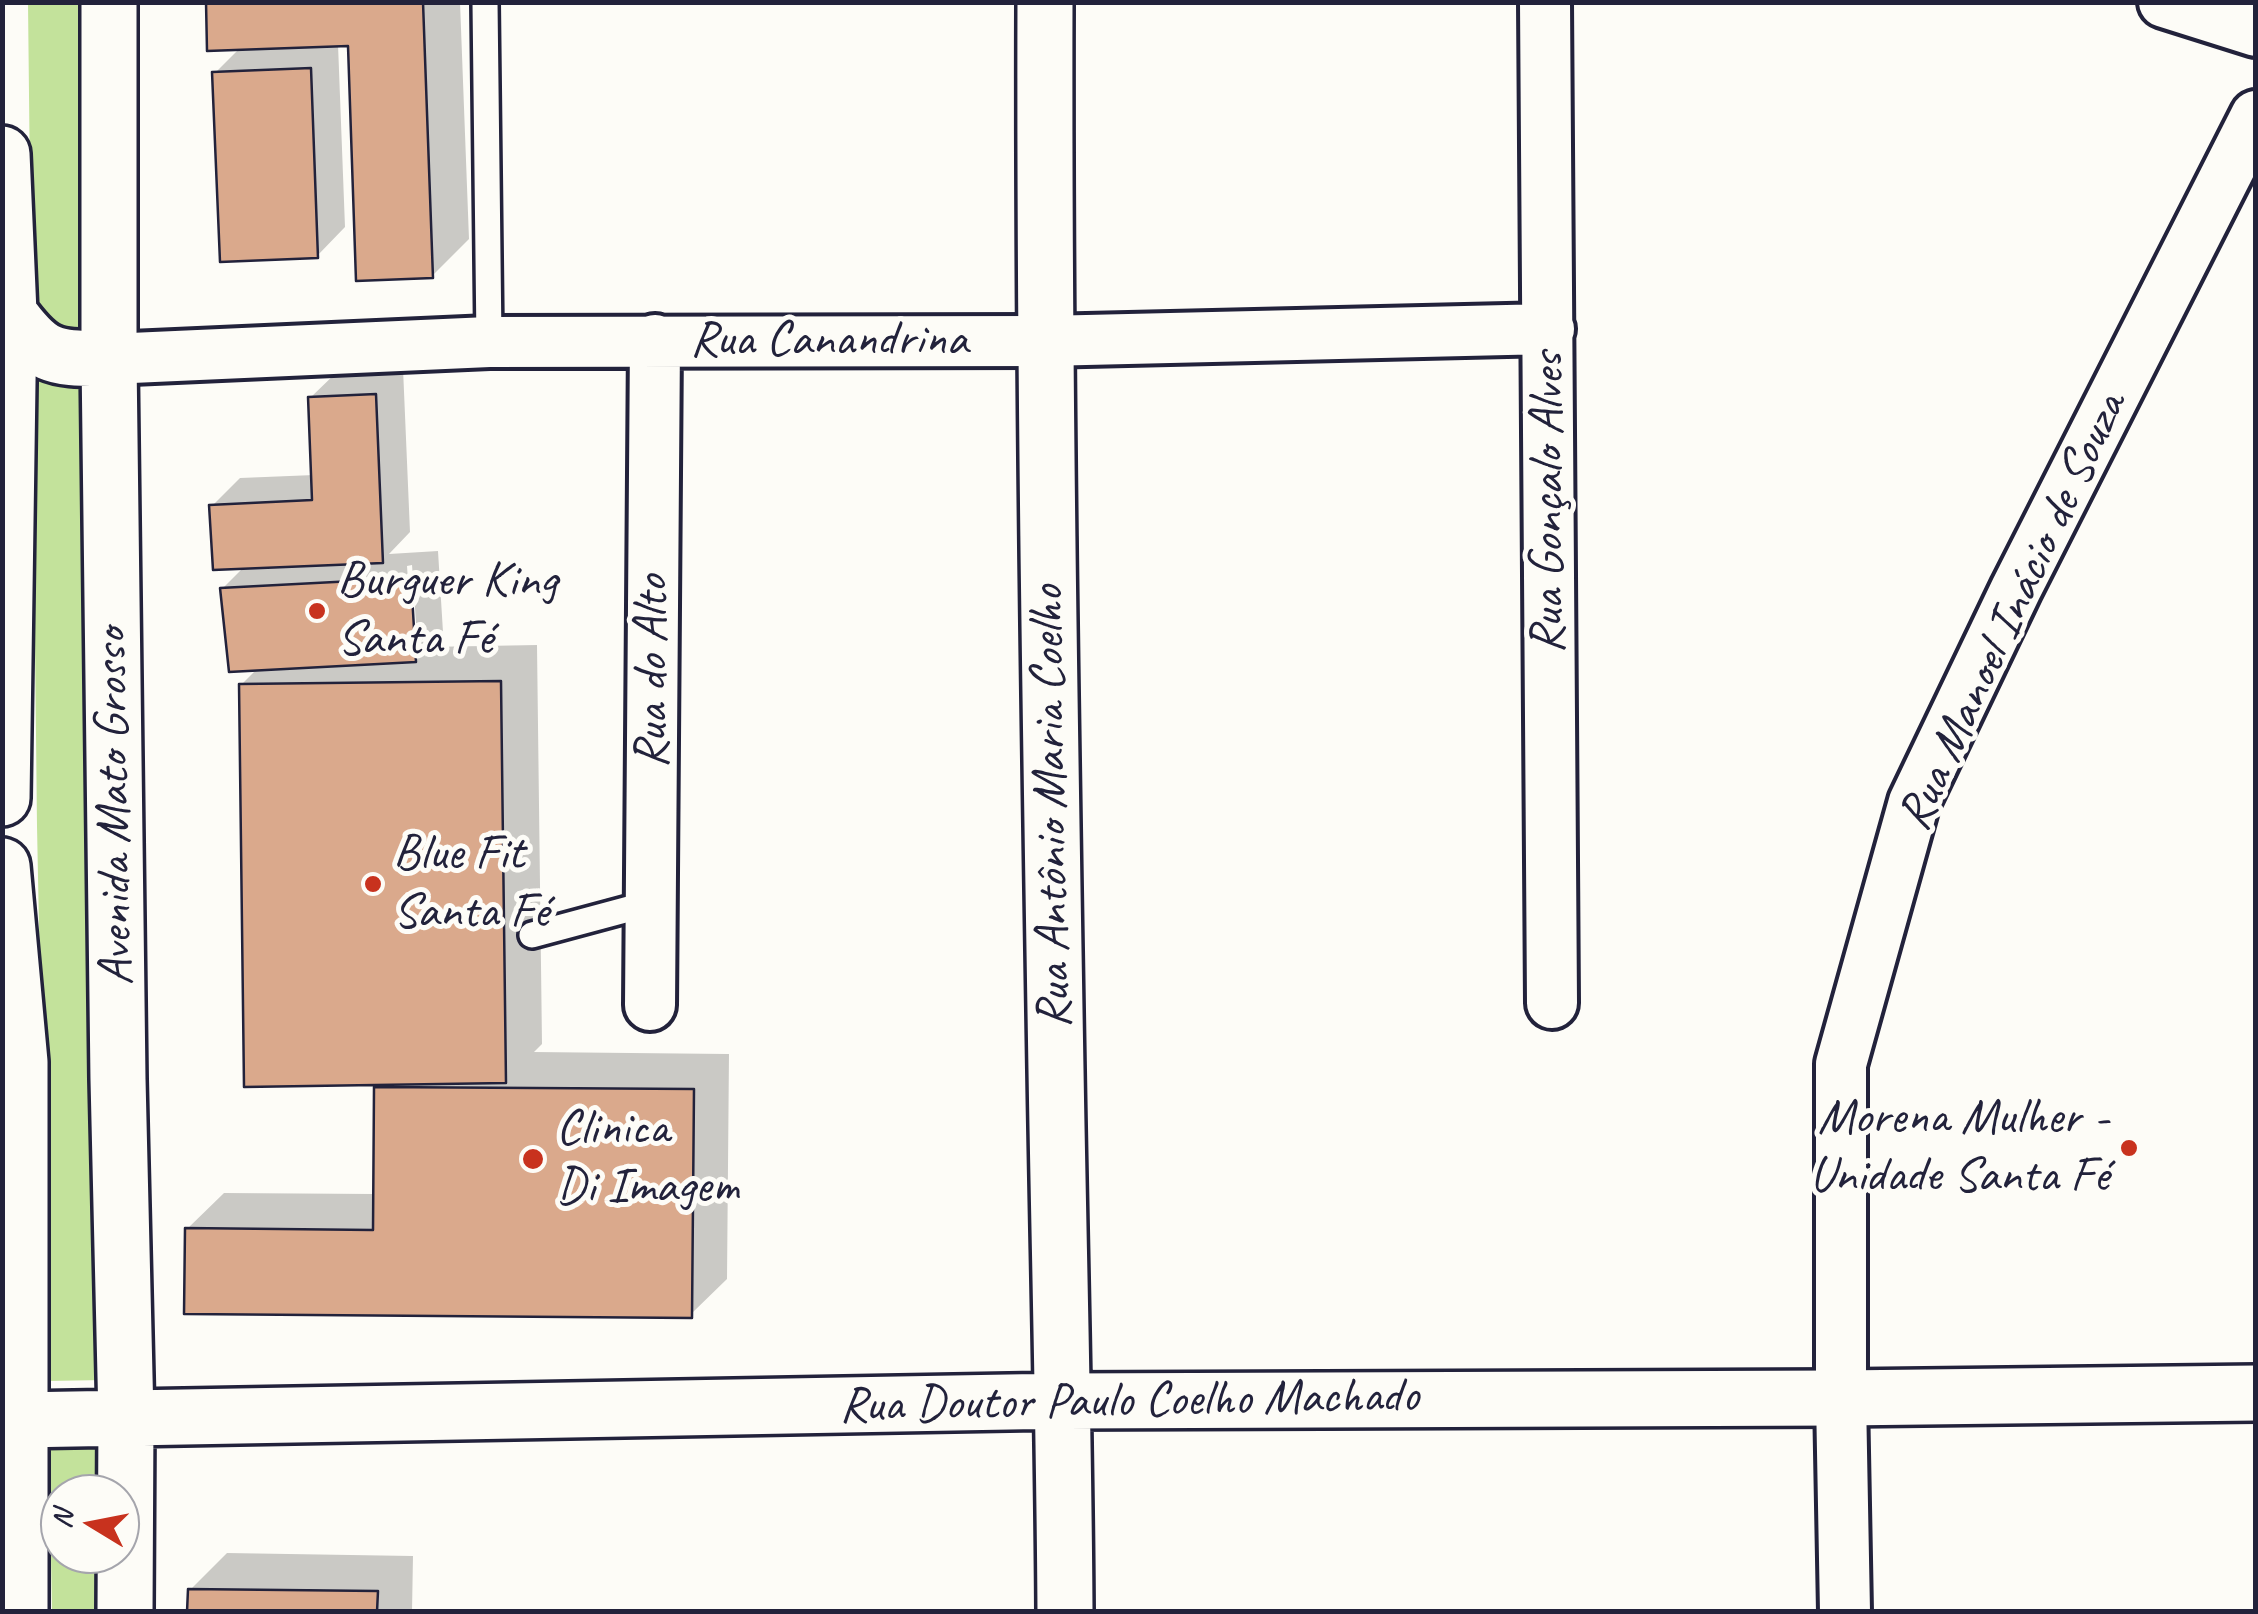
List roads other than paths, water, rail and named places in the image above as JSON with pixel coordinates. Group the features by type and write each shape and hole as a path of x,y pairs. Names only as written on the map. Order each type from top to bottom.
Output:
{"street":[{"name":"Avenida Mato Grosso","path":"109,2 125,1612"},
{"name":"Rua Antônio Maria Coelho","path":"1045,2 1044,341 1065,1612"},
{"name":"Rua Gonçalo Alves","path":"1545,2 1552,1003"},
{"path":"2164,2 2256,31"},
{"name":"Rua Manoel Inácio de Souza","path":"1845,1612 1841,1064 1914,802 2016,589 2256,116"},
{"path":"2,154 9,313 2,798"},
{"path":"9,313 41,350 62,358 110,358"},
{"name":"Rua Canandrina","path":"110,358 489,342 1044,341 1549,329"},
{"name":"Rua do Alto","path":"650,1004 655,340"},
{"name":"Avenida Mato Grosso","path":"2,866 20,1062 10,1420 20,1612"},
{"name":"Rua Doutor Paulo Coelho Machado","path":"10,1420 1064,1401 2256,1393"}],"lane":[{"path":"485,2 489,342"},
{"path":"532,935 651,904"}],"place":[{"name":"Burguer King Santa Fé","path":"317,611"},
{"name":"Blue Fit Santa Fé","path":"373,884"},
{"name":"Morena Mulher - Unidade Santa Fé","path":"2129,1148"},
{"name":"Clinica Di Imagem","path":"533,1159"}]}
